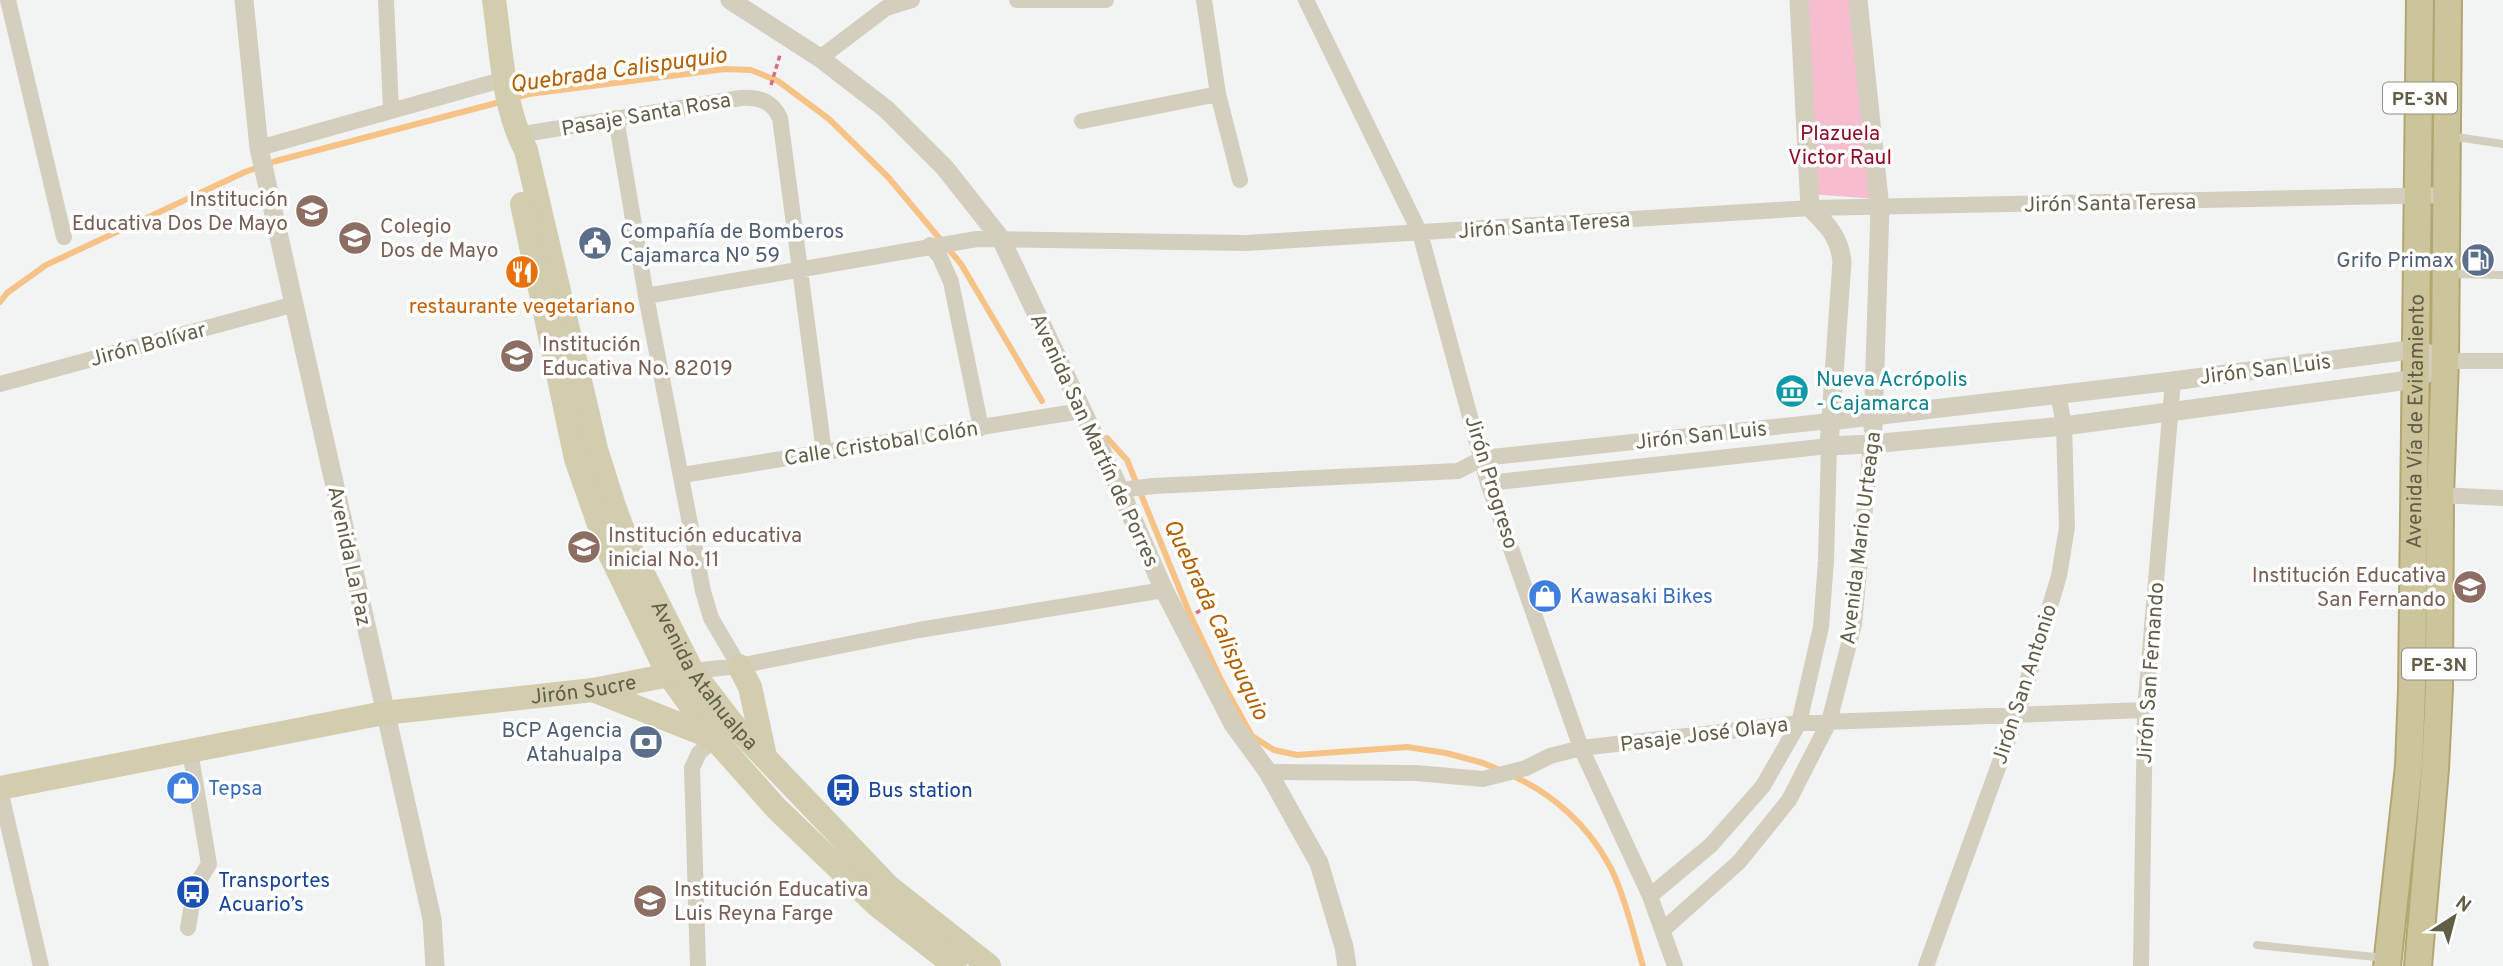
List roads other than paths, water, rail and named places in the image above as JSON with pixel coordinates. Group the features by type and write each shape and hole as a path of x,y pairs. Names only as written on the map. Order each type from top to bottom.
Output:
{"highway":[{"name":"Avenida Vía de Evitamiento","path":"2387,962 2409,766 2412,690 2420,196 2420,0"},
{"name":"PE-3N","path":"2418,966 2439,689 2448,0"},
{"path":"2412,690 2439,689"}],"main road":[{"name":"Avenida Atahualpa","path":"494,0 508,91 518,135 526,150 596,450 628,544 680,672 776,808 868,897 955,966"},
{"path":"738,666 750,687 766,757"},
{"name":"Jirón Sucre","path":"0,789 384,713 593,690 680,672"},
{"path":"593,690 723,731"},
{"name":"Avenida Atahualpa","path":"723,731 766,757 889,887 989,966"}],"street":[{"path":"8,0 64,237"},
{"name":"Avenida La Paz","path":"244,0 259,150 432,919 435,966"},
{"path":"386,0 391,109"},
{"name":"Avenida San Martín de Porres","path":"730,0 820,58 886,109 945,168 1001,239 1081,411 1125,489 1164,590 1233,724 1268,772 1319,863 1347,966"},
{"path":"820,58 886,8 912,0"},
{"path":"1017,0 1106,0"},
{"path":"1204,0 1218,94 1240,180"},
{"name":"Jirón Progreso","path":"1306,0 1420,233 1489,483 1581,748 1664,929 1675,966"},
{"path":"1799,0 1810,208"},
{"name":"Avenida Mario Urteaga","path":"1664,929 1739,862 1789,800 1829,722 1854,624 1874,416 1880,208 1858,0"},
{"path":"259,150 391,109 508,91"},
{"path":"1082,121 1218,94"},
{"name":"Pasaje Santa Rosa","path":"518,135 756,97 772,106 780,118 800,271"},
{"name":"Avenida Atahualpa","path":"616,118 646,296 703,591 710,618 738,666"},
{"name":"Jirón Santa Teresa","path":"646,296 800,271 958,240 1246,243 1810,208 2447,195"},
{"name":"Avenida Mario Urteaga","path":"1650,897 1711,845 1763,786 1800,723 1821,627 1829,421 1842,261 1834,232 1810,208"},
{"path":"931,245 940,257 951,282 981,428"},
{"path":"800,271 824,452"},
{"name":"Jirón Bolívar","path":"0,384 295,304"},
{"path":"2417,349 2445,361 2503,361"},
{"name":"Jirón San Luis","path":"1125,489 1458,471 1483,458 1874,416 2417,349"},
{"name":"Jirón San Luis","path":"1489,483 1829,446 2064,426 2417,379 2445,361"},
{"name":"Jirón San Fernando","path":"2141,966 2145,710 2173,381"},
{"name":"Jirón San Antonio","path":"1926,966 2017,715 2059,576 2067,527 2064,426 2059,393"},
{"name":"Calle Cristobal Colón","path":"682,475 1081,411"},
{"path":"2440,495 2503,498"},
{"name":"Jirón Sucre","path":"680,672 738,666 919,630 1164,590"},
{"name":"Pasaje José Olaya","path":"1268,772 1416,773 1463,779 1493,777 1581,748 1800,723 2145,710"},
{"path":"698,966 692,768 699,753 723,731"},
{"path":"188,929 195,887 209,864 190,751"},
{"path":"0,789 41,966"}],"lane":[{"path":"2447,136 2503,144"},
{"path":"2418,272 2503,275"},
{"path":"2257,945 2387,962"}],"waterway":[{"name":"Quebrada Calispuquio","path":"514,98 725,69 751,70 778,81 829,119 888,177 961,264 1042,401"},
{"name":"Quebrada Calispuquio","path":"0,302 7,293 46,265 245,172 276,161 504,101"},
{"name":"Quebrada Calispuquio","path":"1107,438 1127,460 1189,612 1222,682 1252,736 1274,750 1297,755 1407,747 1446,753 1500,770"},
{"name":"Quebrada Calispuquio","path":"1513,776 1555,801 1600,849 1619,886 1643,966"}],"place":[{"name":"Institución Educativa Dos De Mayo","path":"312,211"},
{"name":"Colegio Dos de Mayo","path":"355,238"},
{"name":"Compañía de Bomberos Cajamarca Nº 59","path":"595,243"},
{"name":"Grifo Primax","path":"2478,260"},
{"name":"restaurante vegetariano","path":"522,272"},
{"name":"Institución Educativa No. 82019","path":"517,356"},
{"name":"Nueva Acrópolis - Cajamarca","path":"1792,391"},
{"name":"Institución educativa inicial No. 11","path":"584,547"},
{"name":"Institución Educativa San Fernando","path":"2470,587"},
{"name":"Kawasaki Bikes","path":"1545,596"},
{"name":"BCP Agencia Atahualpa","path":"646,742"},
{"name":"Tepsa","path":"183,788"},
{"name":"Bus station","path":"843,790"},
{"name":"Transportes Acuario’s","path":"193,892"},
{"name":"Institución Educativa Luis Reyna Farge","path":"650,901"}],"park label":[{"name":"Plazuela Victor Raul","path":"1840,145"}]}
